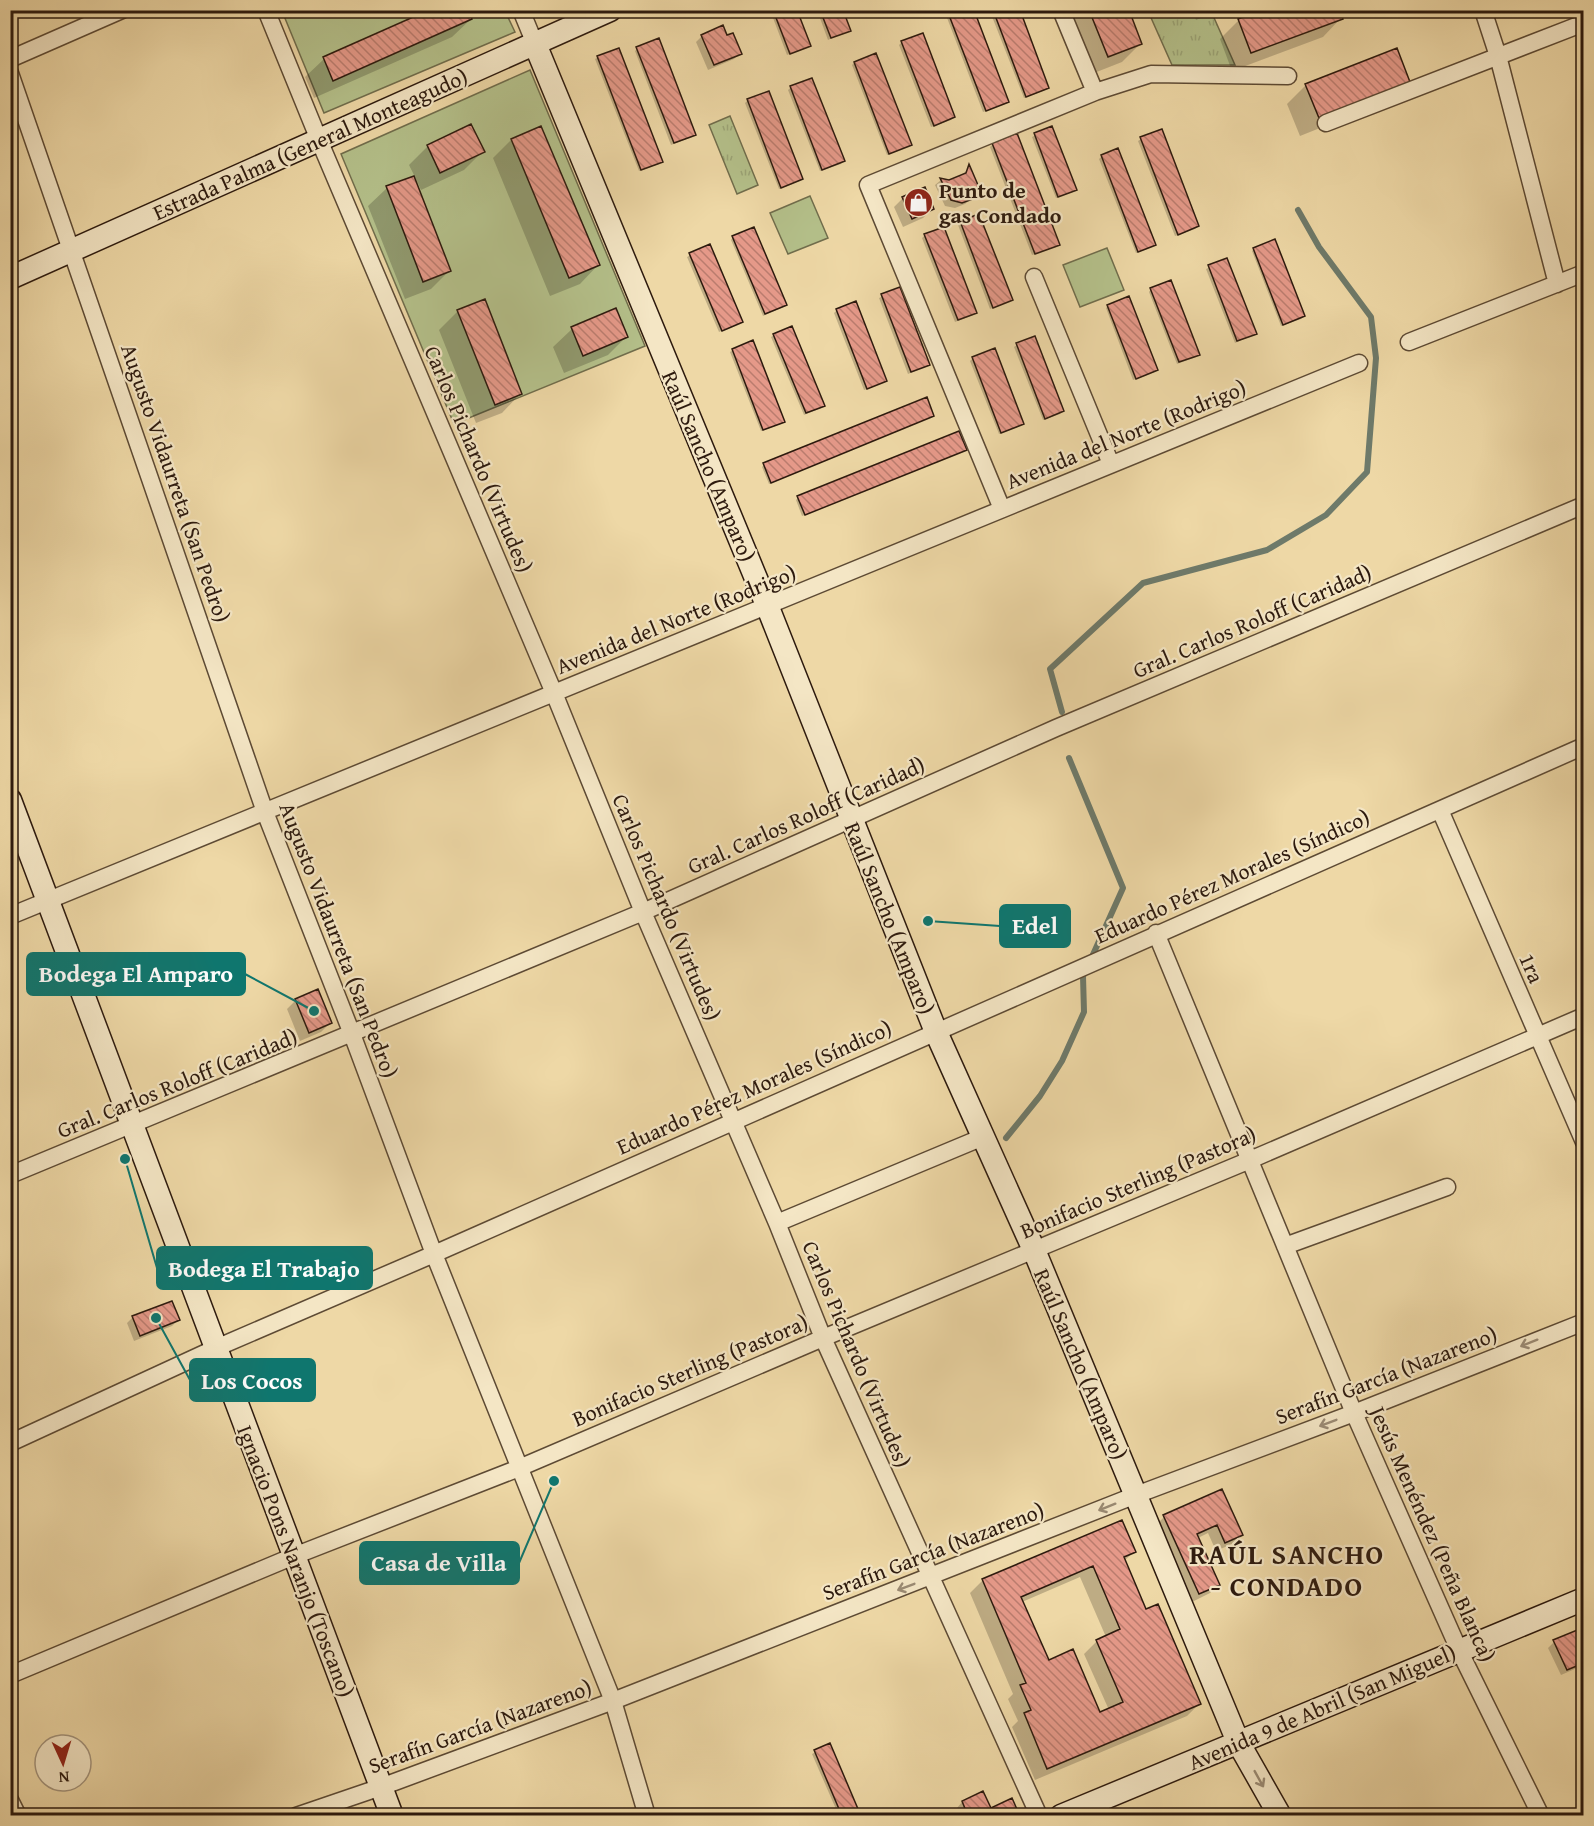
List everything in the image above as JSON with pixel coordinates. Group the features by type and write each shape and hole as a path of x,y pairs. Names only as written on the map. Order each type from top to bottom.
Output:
{"street":[{"path":"10,59 122,10"},
{"name":"Carlos Pichardo (Virtudes)","path":"266,10 644,912 777,1223 823,1338 1039,1815"},
{"name":"Raúl Sancho (Amparo)","path":"521,10 767,605 936,1032 1034,1250 1238,1742 1280,1815"},
{"name":"Estrada Palma (General Monteagudo)","path":"10,278 610,10"},
{"path":"1061,10 1095,92"},
{"path":"1483,10 1498,56 1557,284"},
{"path":"1326,123 1584,23"},
{"name":"Augusto Vidaurreta (San Pedro)","path":"10,73 265,812 434,1254 613,1701 647,1815"},
{"path":"1002,509 868,185 1095,92 1151,74 1287,76"},
{"path":"1409,342 1584,273"},
{"path":"1034,277 1112,464"},
{"name":"Avenida del Norte (Rodrigo)","path":"10,916 1359,363"},
{"name":"Gral. Carlos Roloff (Caridad)","path":"10,1175 133,1126 644,912 1056,728 1584,505"},
{"name":"Eduardo Pérez Morales (Síndico)","path":"10,1443 216,1348 1584,746"},
{"name":"Ignacio Pons Naranjo (Toscano)","path":"10,800 392,1815"},
{"name":"1ra","path":"1440,810 1584,1142"},
{"name":"Jesús Menéndez (Peña Blanca)","path":"1156,933 1353,1413 1459,1650 1541,1815"},
{"name":"Bonifacio Sterling (Pastora)","path":"10,1675 294,1556 519,1468 1250,1160 1584,1016"},
{"path":"777,1223 983,1137"},
{"path":"1285,1246 1447,1187"},
{"name":"Serafín García (Nazareno)","path":"296,1815 381,1787 613,1701 1584,1322"},
{"name":"Avenida 9 de Abril (San Miguel)","path":"1061,1815 1584,1599"},
{"path":"10,1800 18,1815"}],"green space":[{"path":"282,11 505,11 515,32 324,113"},
{"path":"1148,11 1211,11 1235,65 1172,65"},
{"path":"530,70 645,346 454,424 341,154"},
{"path":"730,116 758,185 737,194 709,125"},
{"path":"810,196 828,238 788,254 770,213"},
{"path":"1107,248 1124,290 1080,307 1063,265"}],"building":[{"path":"429,10 469,10 472,19 333,81 323,57"},
{"path":"773,10 797,10 811,46 790,54"},
{"path":"820,10 843,10 851,31 831,38"},
{"path":"947,10 974,10 1009,102 986,111"},
{"path":"993,10 1020,10 1049,88 1026,97"},
{"path":"1089,10 1129,10 1142,44 1108,57"},
{"path":"1260,10 1340,10 1343,19 1251,53 1238,19"},
{"path":"723,25 727,35 733,33 742,54 714,65 701,35"},
{"path":"923,33 955,117 934,126 901,41"},
{"path":"659,38 696,135 674,143 636,47"},
{"path":"619,48 663,162 641,170 597,56"},
{"path":"1397,48 1410,82 1319,118 1305,84"},
{"path":"876,53 912,145 889,154 854,62"},
{"path":"812,78 845,161 822,170 790,86"},
{"path":"769,91 803,179 781,188 747,99"},
{"path":"471,124 485,152 440,173 427,145"},
{"path":"541,126 600,265 569,278 511,139"},
{"path":"1052,126 1077,190 1058,197 1034,133"},
{"path":"1162,129 1199,226 1178,235 1140,137"},
{"path":"1017,133 1060,245 1035,254 992,143"},
{"path":"1118,148 1156,245 1138,252 1101,155"},
{"path":"969,164 978,185 973,199 962,203 951,200 940,178 949,180 966,173"},
{"path":"414,176 451,271 423,282 386,186"},
{"name":"Punto de gas Condado","path":"925,187 934,209 912,219 902,197"},
{"path":"979,214 1013,300 993,308 960,221"},
{"path":"754,227 787,305 765,314 732,236"},
{"path":"944,227 977,313 958,320 924,234"},
{"path":"1275,239 1305,316 1283,325 1253,248"},
{"path":"710,244 743,322 722,331 689,253"},
{"path":"1227,258 1257,334 1237,341 1208,265"},
{"path":"1171,280 1200,355 1179,362 1150,288"},
{"path":"900,287 930,365 911,372 881,294"},
{"path":"1129,296 1158,370 1136,379 1107,305"},
{"path":"485,299 522,394 495,405 457,310"},
{"path":"856,301 887,381 867,389 836,309"},
{"path":"616,308 628,337 583,356 571,327"},
{"path":"792,326 825,406 806,413 773,334"},
{"path":"1035,336 1064,411 1045,419 1016,343"},
{"path":"753,340 785,422 763,430 732,349"},
{"path":"995,348 1024,424 1001,433 972,357"},
{"path":"927,397 934,416 771,483 763,463"},
{"path":"959,431 967,450 805,515 797,496"},
{"path":"318,989 332,1023 309,1033 295,999"},
{"path":"172,1301 180,1320 140,1336 132,1316"},
{"path":"1222,1489 1243,1535 1225,1543 1217,1525 1197,1534 1220,1585 1199,1594 1163,1515"},
{"path":"1122,1520 1136,1552 1124,1557 1146,1609 1158,1604 1201,1704 1047,1769 1024,1713 1031,1710 1020,1685 1026,1683 982,1579","holes":["1093,1566 1120,1629 1096,1640 1123,1702 1100,1712 1073,1649 1049,1660 1021,1597"]},
{"path":"1582,1628 1584,1663 1567,1670 1553,1640"},
{"path":"830,1743 861,1816 842,1816 814,1750"},
{"path":"983,1791 991,1808 1012,1798 1020,1816 968,1816 962,1801"}],"waterway":[{"path":"1062,712 1050,669 1143,583 1267,550 1326,515 1367,472 1376,358 1371,317 1319,247 1298,210"},
{"path":"1069,758 1123,888 1091,959"},
{"path":"1006,1138 1040,1096 1062,1061 1084,1012 1083,976 1086,971"}],"place":[{"name":"Punto de gas Condado","path":"918,203"},
{"name":"Edel","path":"928,921"},
{"name":"Bodega El Amparo","path":"314,1011"},
{"name":"Bodega El Trabajo","path":"125,1159"},
{"name":"Los Cocos","path":"156,1318"},
{"name":"Casa de Villa","path":"554,1481"}],"district":[{"name":"RAÚL SANCHO - CONDADO","path":"1287,1569"}]}
